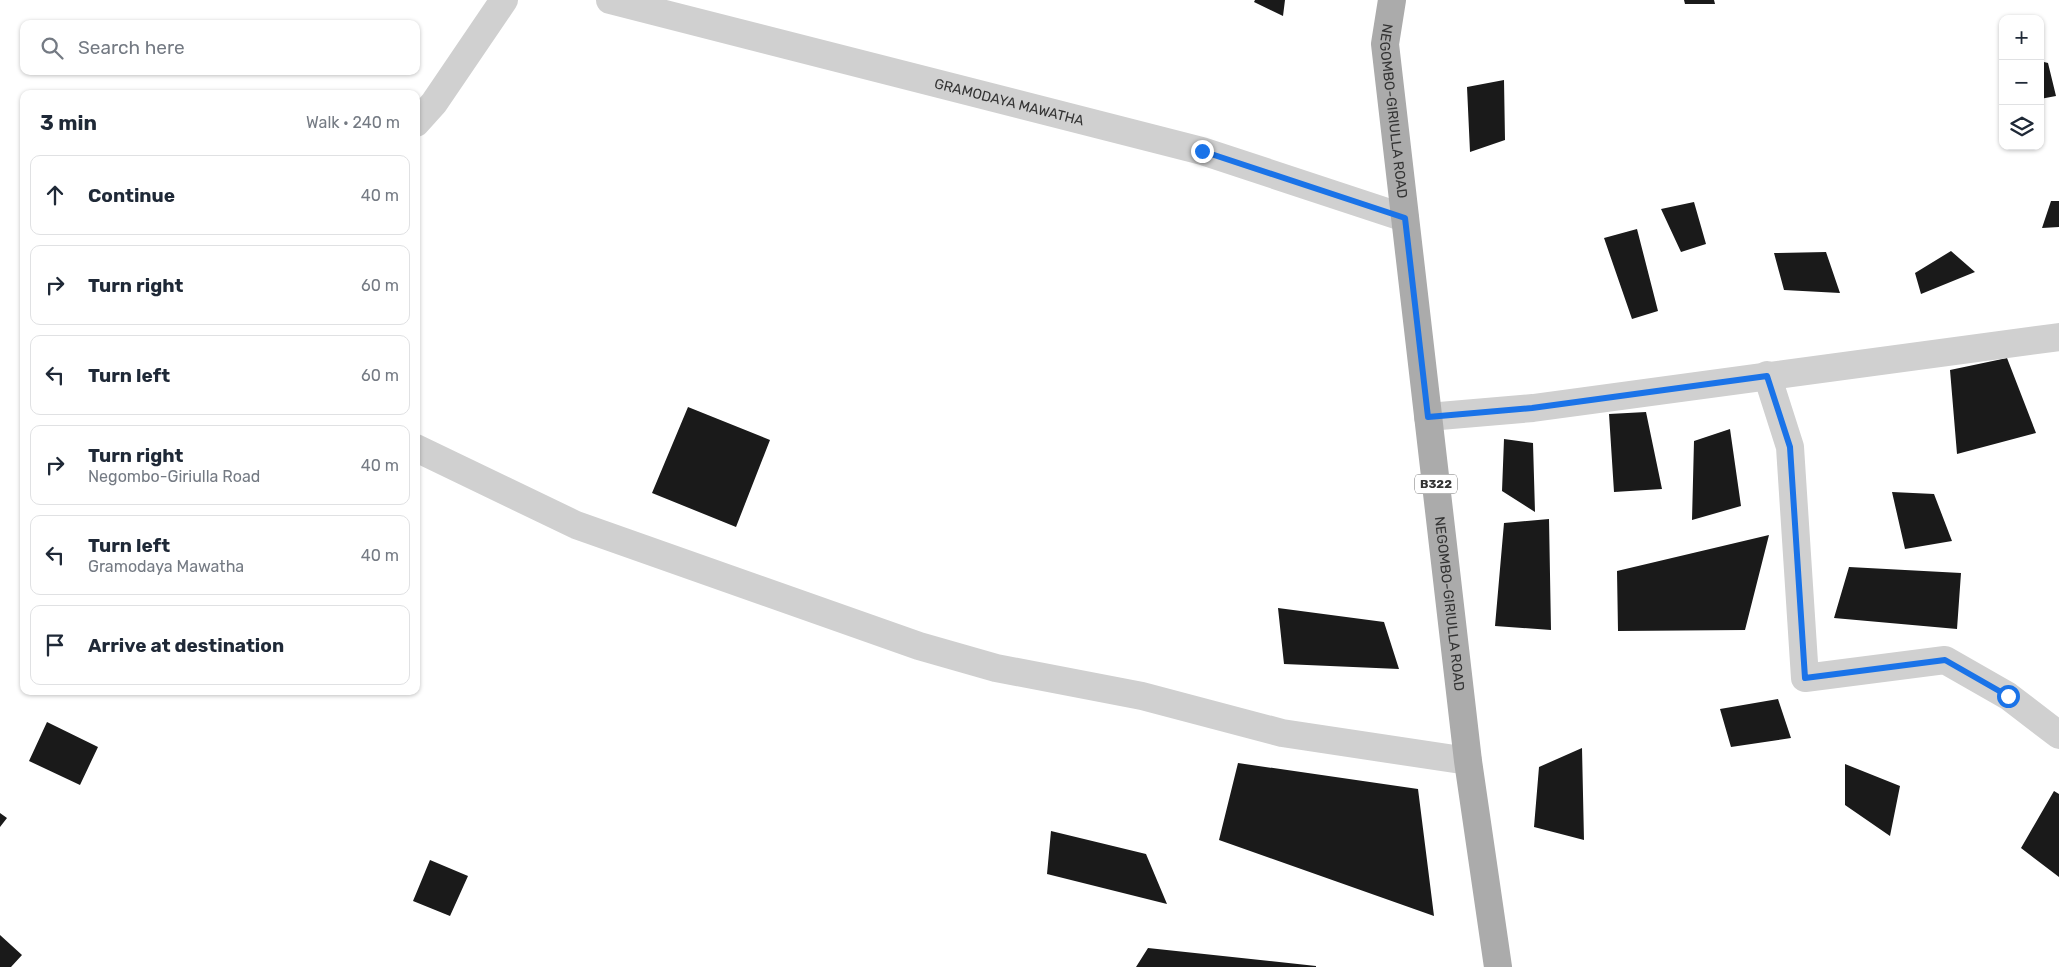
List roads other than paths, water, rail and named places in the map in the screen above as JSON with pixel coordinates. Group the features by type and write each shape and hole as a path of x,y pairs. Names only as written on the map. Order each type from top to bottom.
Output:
{"main road":[{"name":"NEGOMBO-GIRIULLA ROAD","path":"1392,0 1385,44 1468,760 1498,967"}],"street":[{"path":"420,119 434,103 504,0"},
{"name":"GRAMODAYA MAWATHA","path":"610,0 1202,151 1405,218"},
{"path":"1428,417 1532,408 2059,337"},
{"path":"1767,376 1790,447 1805,678 1945,660 2008,696 2059,735"},
{"path":"420,450 576,525 919,646 996,668 1142,696 1282,733 1468,760"}]}
